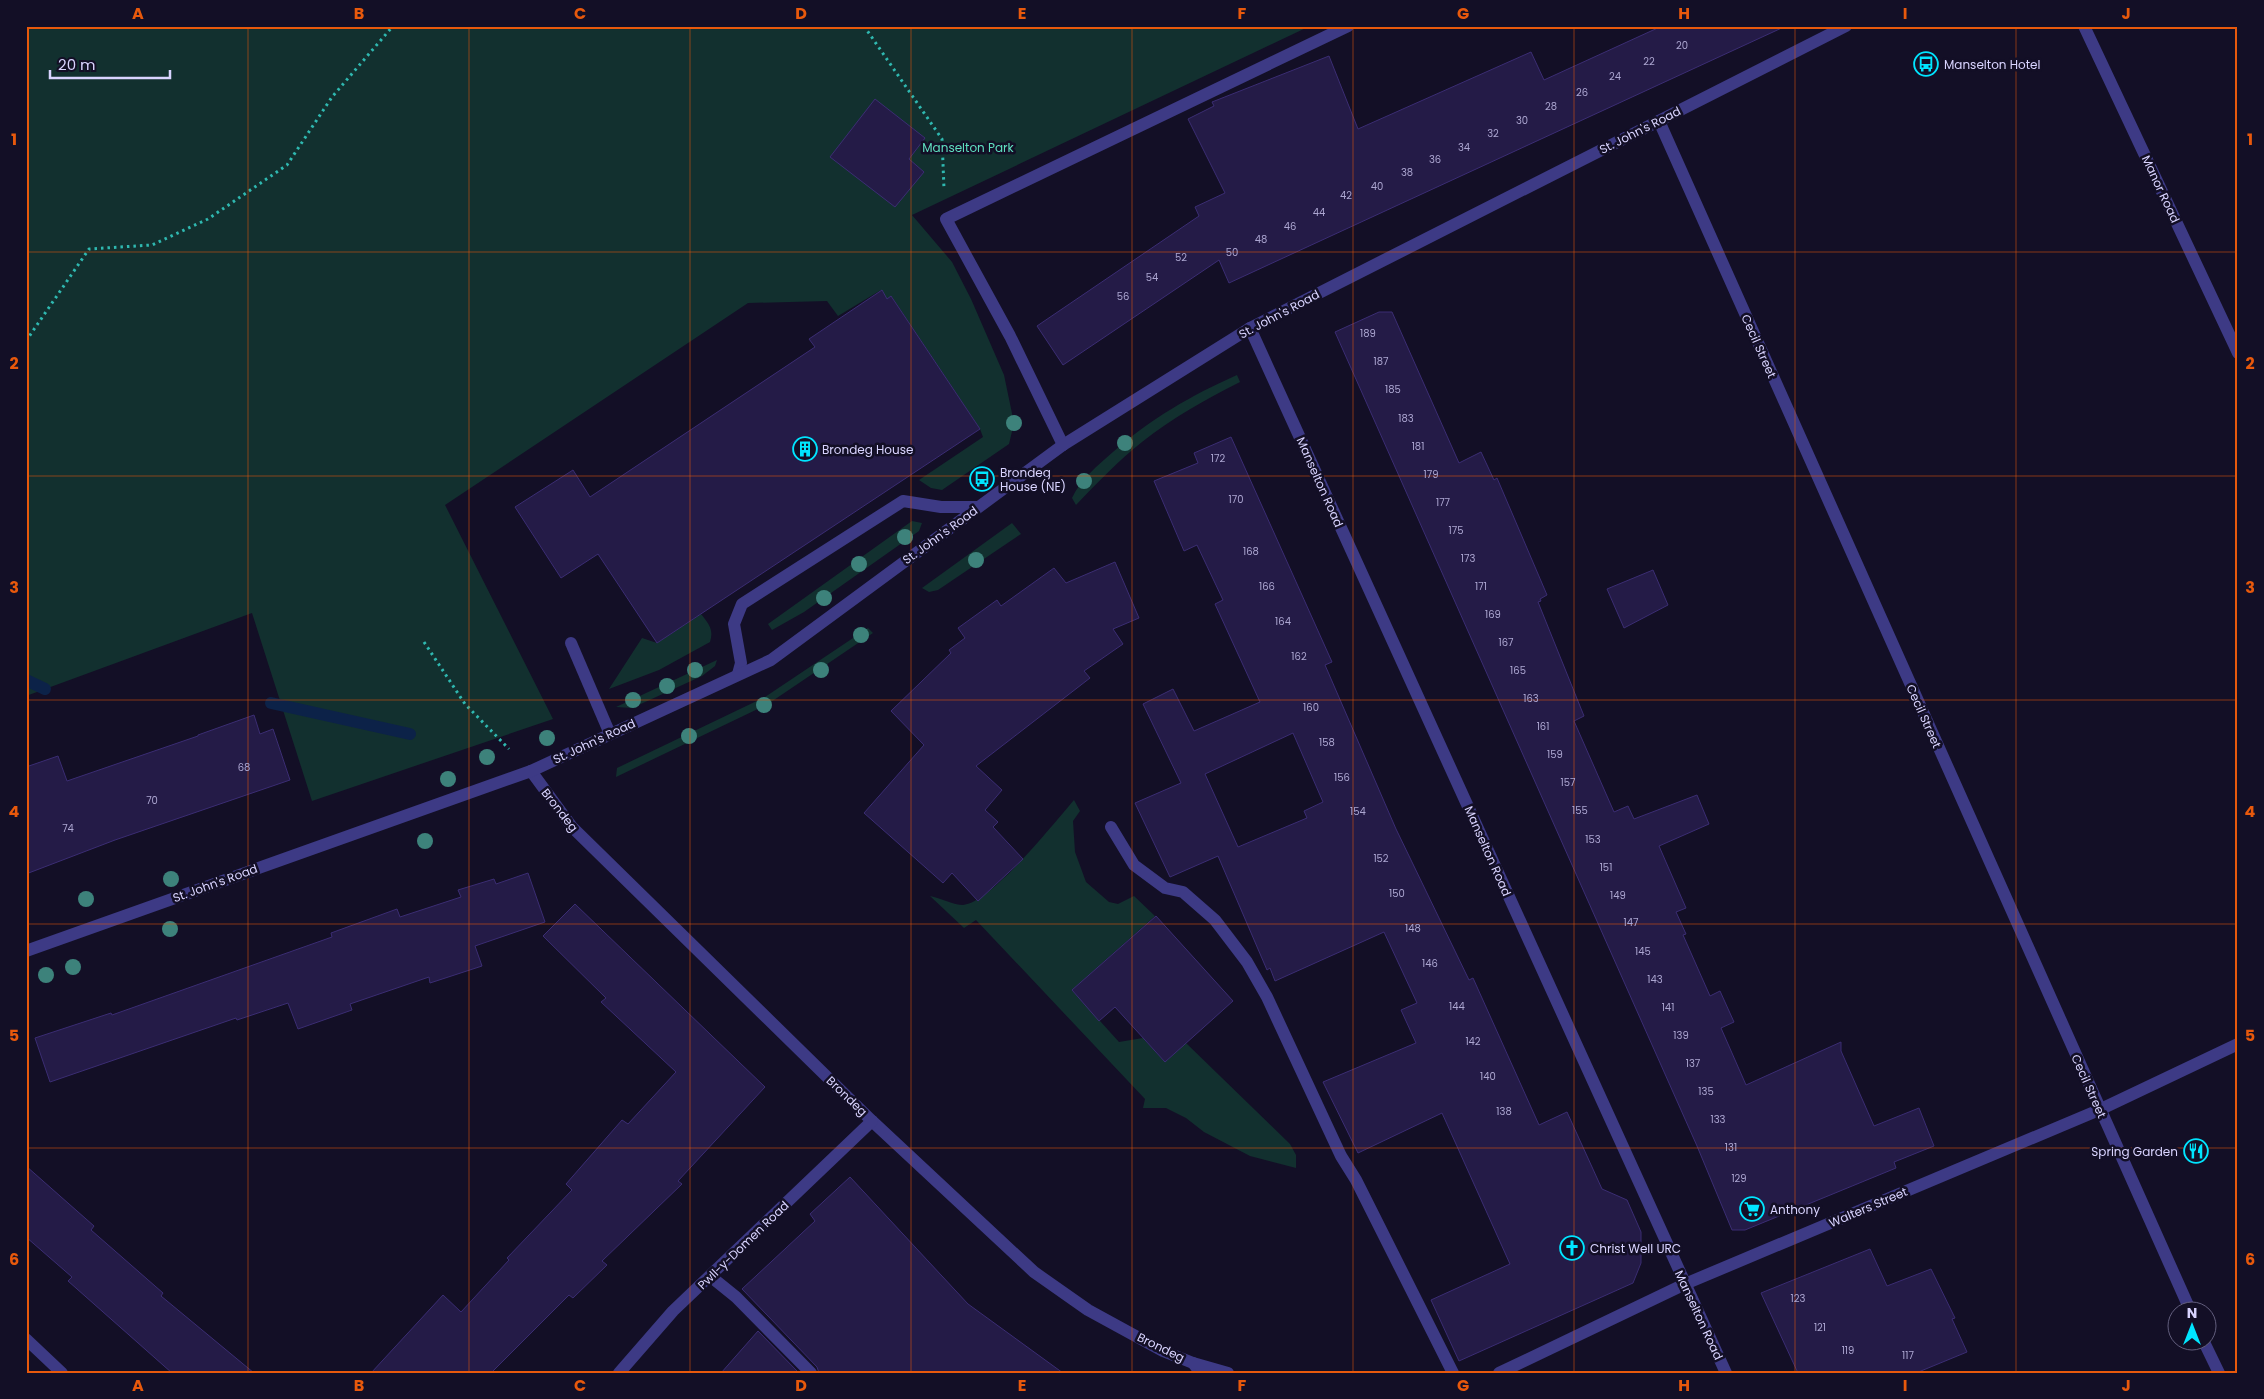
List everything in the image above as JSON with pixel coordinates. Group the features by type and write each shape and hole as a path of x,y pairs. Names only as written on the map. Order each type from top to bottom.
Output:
{"street":[{"path":"1063,445 1010,336 946,219 1348,26"},
{"name":"St. John's Road","path":"26,951 531,771 771,660 1063,445 1250,328 1846,26"},
{"name":"Manor Road","path":"2084,26 2238,353"},
{"name":"Cecil Street","path":"1659,120 2099,1110 2186,1302"},
{"name":"Manselton Road","path":"1250,328 1726,1373"},
{"path":"738,674 740,663 734,624 742,604 889,507 903,501 940,507 977,507"},
{"path":"571,643 610,734"},
{"name":"Brondeg","path":"531,771 572,827 872,1121 1034,1272 1088,1310 1197,1368"},
{"path":"1111,827 1134,865 1165,888 1183,892 1215,920 1247,962 1267,997 1340,1156 1361,1188 1454,1373"},
{"name":"Walters Street","path":"1500,1373 1685,1284 2099,1110 2238,1044"},
{"name":"Pwll-y-Domen Road","path":"618,1373 673,1311 872,1121"},
{"path":"710,1276 736,1297 811,1373"},
{"path":"26,1339 62,1373"},
{"path":"2209,1352 2219,1373"},
{"path":"1197,1368 1228,1373"}],"path":[{"path":"26,341 89,250 152,246 208,219 287,165 332,97 393,26"},
{"path":"864,26 942,138 946,219"},
{"path":"424,642 465,704 531,771"}],"green space":[{"name":"Manselton Park","path":"26,26 1310,26 912,215 952,262 971,299 1004,375 1014,423 1009,444 942,490 931,488 919,480 983,437 980,429 892,297 887,299 881,290 838,316 827,301 748,303 445,505 553,719 312,801 252,613 26,696"},
{"path":"1237,375 1240,382 1190,409 1142,442 1116,464 1076,505 1072,498 1075,491 1096,468 1128,440 1172,409 1203,391"},
{"path":"912,521 922,523 919,531 804,612 772,630 768,624"},
{"path":"1012,523 1021,534 938,590 929,592 922,588"},
{"path":"701,614 710,627 710,642 659,670 609,689 642,638 657,643"},
{"path":"868,628 873,633 768,704 616,777 617,768 765,697"},
{"path":"717,660 715,666 702,676 632,708 616,707"},
{"path":"1074,800 1080,811 1073,821 1075,852 1086,882 1109,902 1118,904 1134,896 1155,916 1072,990 1119,1042 1143,1038 1165,1062 1186,1043 1290,1144 1296,1155 1296,1168 1250,1156 1204,1132 1186,1118 1166,1108 1143,1108 1145,1099 976,920 964,928 930,896 959,905 975,901 1005,877"}],"building":[{"path":"1662,26 1786,26 1229,283 1219,260 1063,365 1037,326 1199,216 1195,207 1225,193 1188,119 1214,106 1212,102 1329,56 1358,129 1531,52 1544,80"},
{"path":"875,99 925,138 909,159 924,172 895,207 830,157"},
{"name":"Brondeg House","path":"882,290 887,299 891,296 980,429 657,643 598,554 561,578 515,507 573,470 590,497 815,347 809,339"},
{"path":"1379,312 1392,312 1459,463 1481,452 1494,480 1497,478 1547,595 1538,602 1584,716 1574,721 1614,812 1628,806 1634,819 1697,795 1709,824 1659,846 1686,908 1676,912 1686,934 1683,935 1710,996 1720,991 1734,1022 1721,1028 1746,1085 1841,1042 1841,1051 1874,1126 1919,1108 1934,1146 1894,1162 1896,1168 1745,1230 1732,1230 1697,1146 1335,332"},
{"path":"1231,437 1332,662 1325,665 1396,829 1469,980 1473,978 1539,1125 1567,1112 1602,1189 1627,1200 1641,1232 1641,1263 1633,1283 1459,1361 1431,1300 1510,1264 1442,1113 1358,1153 1323,1082 1416,1043 1401,1010 1417,1003 1384,932 1275,981 1270,968 1267,970 1218,856 1170,877 1135,803 1181,783 1143,704 1173,689 1194,731 1260,702 1215,604 1223,600 1197,545 1184,551 1154,481 1198,463 1194,453","holes":["1293,733 1323,802 1304,811 1307,818 1238,847 1205,774"]},
{"path":"1115,562 1139,618 1113,629 1123,644 1084,671 1090,678 976,766 1002,790 985,810 998,822 993,827 1023,859 978,901 952,873 943,883 864,813 924,745 891,711 951,653 949,650 965,638 958,628 997,600 1001,606 1054,568 1066,583"},
{"path":"1653,570 1668,605 1624,628 1607,589"},
{"path":"254,715 260,734 273,729 290,780 115,840 26,874 26,767 58,756 67,781"},
{"path":"528,873 545,922 475,946 482,966 430,983 429,977 350,1004 352,1010 298,1029 288,1003 237,1020 236,1018 50,1082 35,1038 111,1013 112,1015 332,937 331,933 397,909 400,917 461,897 458,890 494,879 496,884"},
{"path":"575,904 765,1087 678,1181 682,1184 602,1261 607,1265 573,1298 569,1295 491,1373 371,1373 443,1295 461,1312 509,1260 507,1258 572,1190 566,1184 622,1120 628,1124 676,1072 601,1002 606,998 543,936"},
{"path":"1156,916 1233,1001 1165,1062 1115,1007 1099,1021 1072,990"},
{"path":"26,1166 94,1226 91,1230 163,1293 161,1296 254,1373 172,1373 68,1281 72,1277 26,1237"},
{"path":"850,1177 968,1304 1063,1373 819,1373 817,1367 742,1289 815,1221 810,1214"},
{"path":"1870,1249 1887,1286 1931,1269 1955,1318 1952,1319 1967,1352 1916,1373 1798,1373 1761,1293"},
{"path":"758,1331 799,1373 721,1373"}],"waterway":[{"path":"26,680 45,689"},
{"path":"271,703 410,734"}],"place":[{"name":"Manselton Hotel","path":"1926,64"},
{"name":"Brondeg House","path":"805,449"},
{"name":"Brondeg House (NE)","path":"982,479"},
{"name":"Spring Garden","path":"2196,1151"},
{"name":"Anthony","path":"1752,1209"},
{"name":"Christ Well URC","path":"1572,1248"}]}
